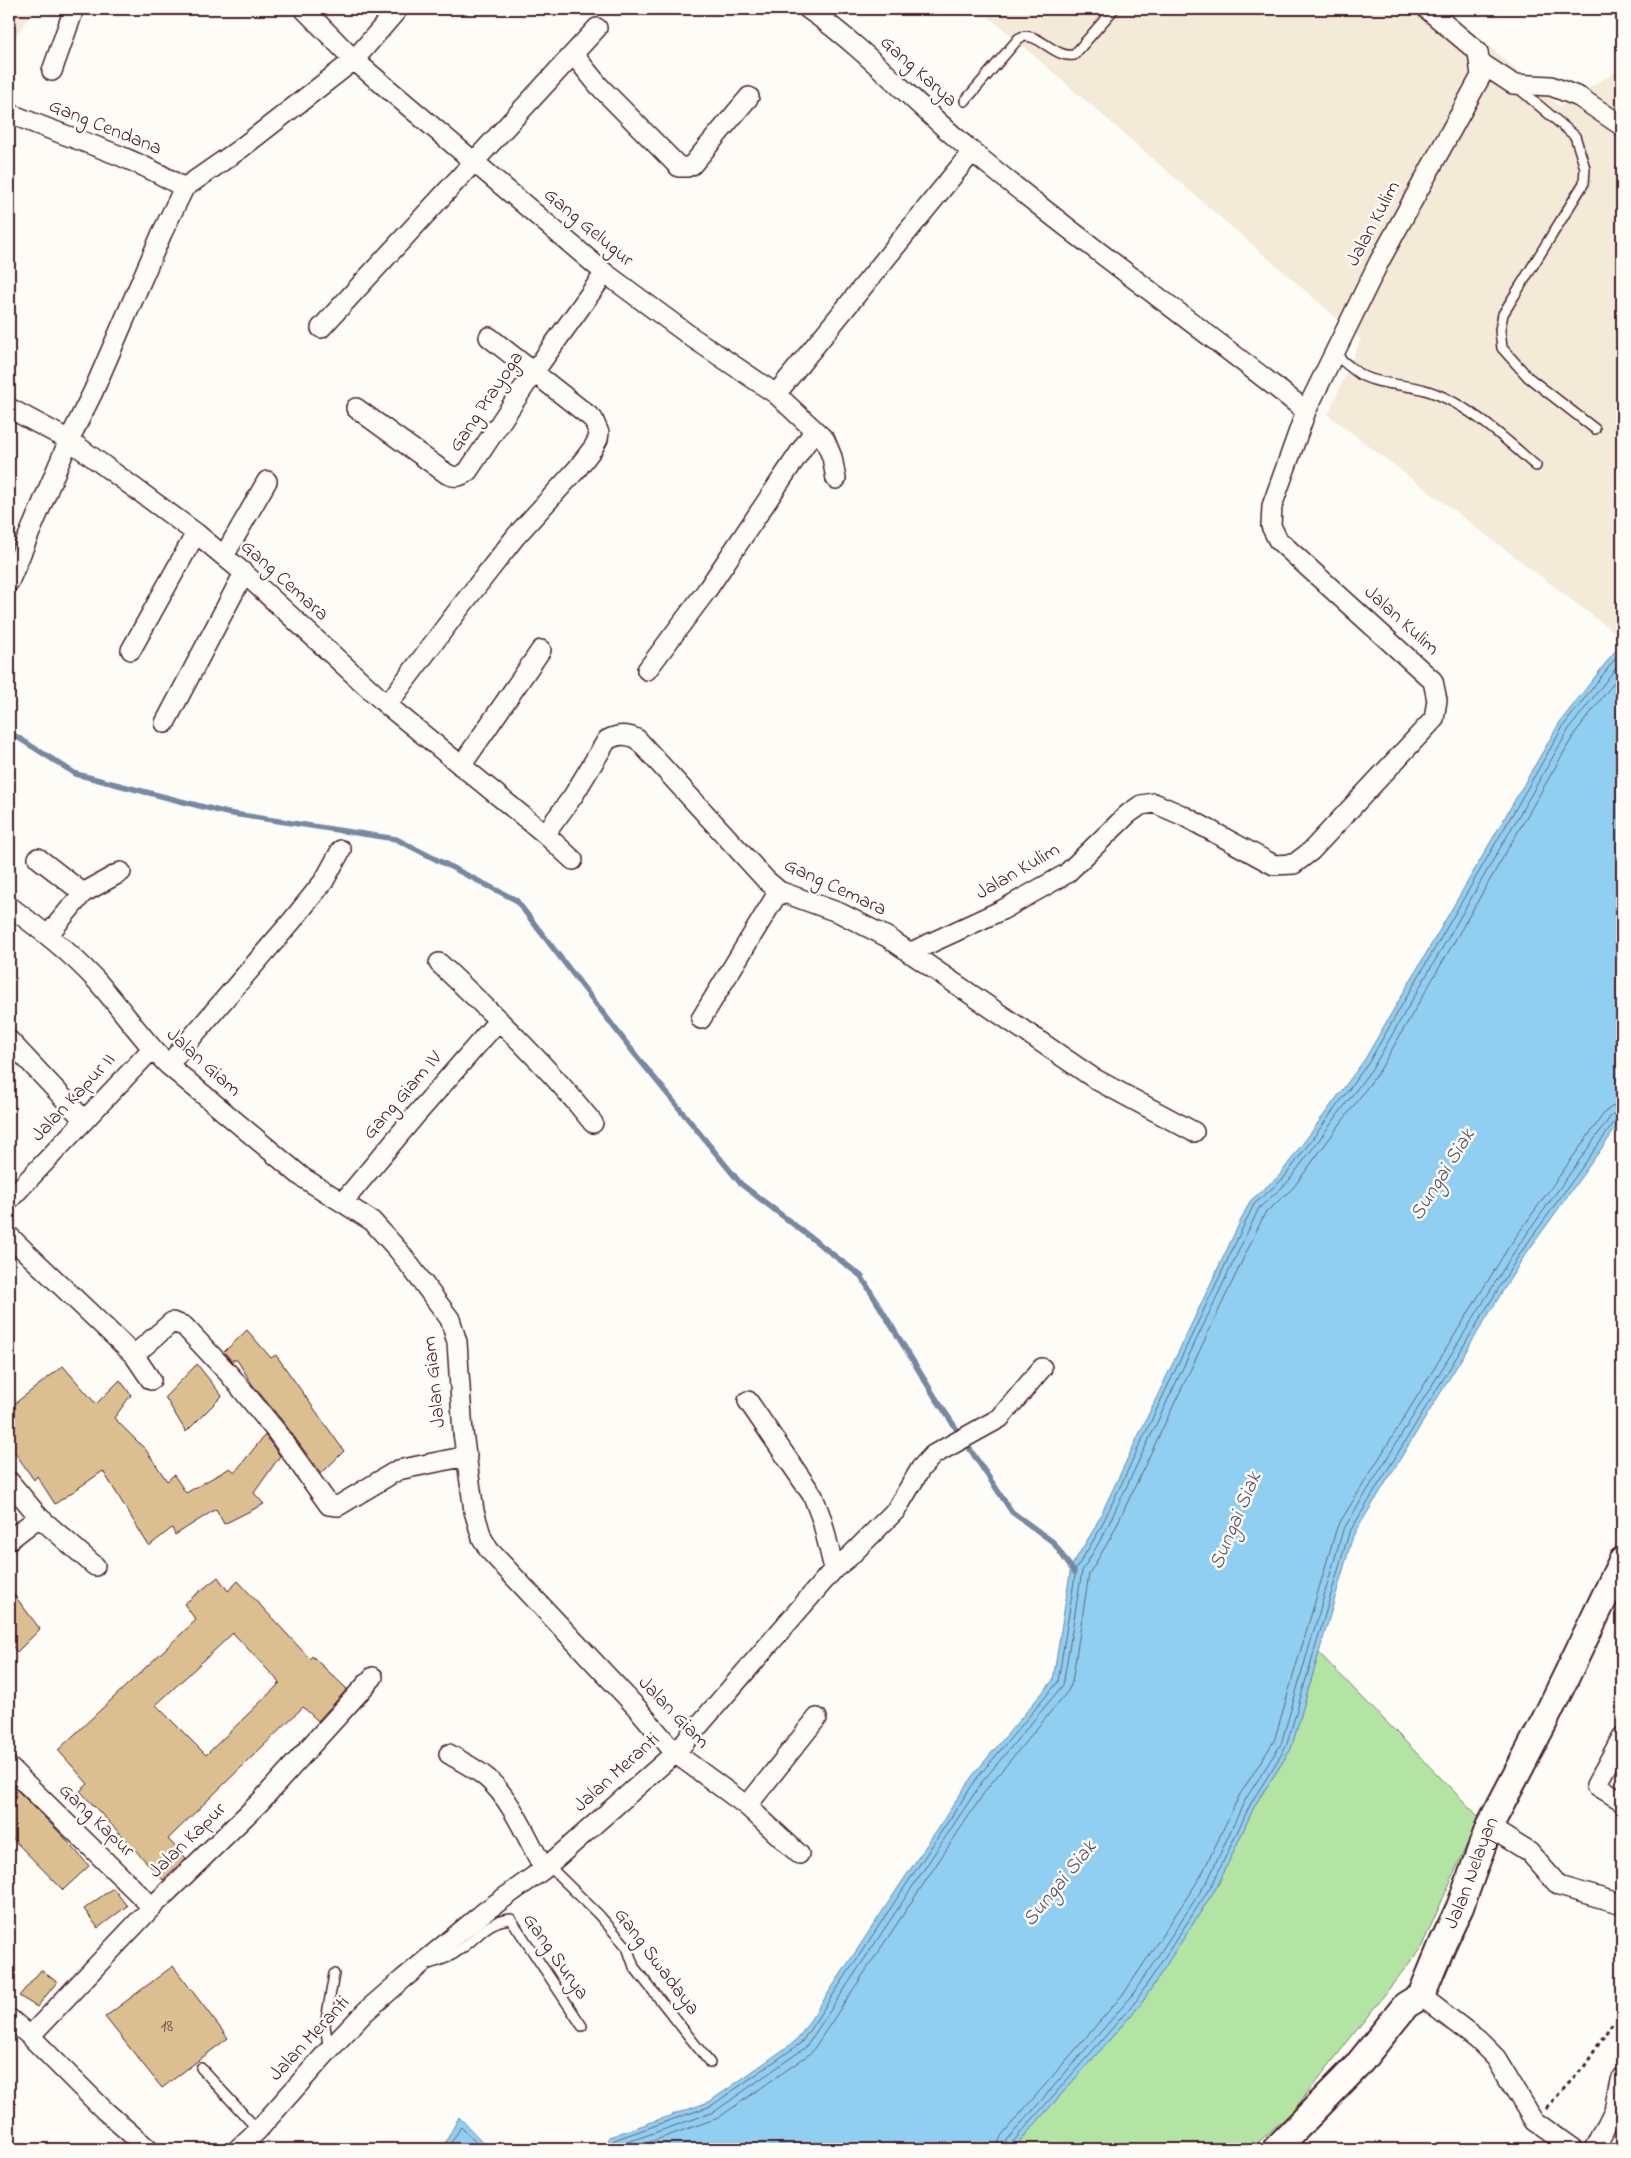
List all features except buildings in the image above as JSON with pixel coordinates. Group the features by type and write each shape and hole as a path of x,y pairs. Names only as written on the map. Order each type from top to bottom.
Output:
{"main road":[{"name":"Jalan Nelayan","path":"1422,1996 1443,1942 1460,1908 1489,1827 1546,1720 1622,1561"},
{"path":"1276,2149 1357,2066 1406,2005 1422,1996"}],"street":[{"path":"52,71 74,9"},
{"name":"Gang Gelugur","path":"304,9 354,60 605,273 693,338 776,394 824,440 830,449 836,479"},
{"path":"9,582 69,440 184,188 240,149 354,60 398,9"},
{"name":"Gang Karya","path":"808,9 888,74 972,152 1078,238 1178,311 1306,411"},
{"path":"1427,9 1478,52 1481,63 1513,84 1551,86 1570,93 1622,126"},
{"path":"321,328 597,28"},
{"path":"572,54 599,86 679,167 692,165 750,97"},
{"name":"Jalan Kulim","path":"909,953 1002,910 1066,874 1128,814 1142,805 1154,803 1184,816 1274,865 1294,864 1311,851 1434,719 1437,700 1433,681 1278,540 1271,526 1272,506 1306,411 1415,193 1481,76 1481,63"},
{"name":"Gang Cendana","path":"9,113 163,175 184,188"},
{"path":"776,394 972,152"},
{"name":"Gang Prayoga","path":"356,408 447,474 457,477 468,470 534,372 605,273"},
{"path":"387,706 510,544 577,469 598,440 598,427 593,419 489,336"},
{"name":"Gang Cemara","path":"9,408 69,440 196,533 244,573 387,706 545,834 573,860"},
{"path":"647,670 707,590 814,431"},
{"path":"224,556 267,481"},
{"path":"131,650 196,533"},
{"path":"165,723 244,573"},
{"path":"461,766 541,650"},
{"name":"Gang Cemara","path":"545,834 573,796 607,740 613,736 630,736 637,739 766,880 780,891 864,924 1095,1079 1194,1132"},
{"path":"168,1064 291,922 324,880 341,850"},
{"path":"38,858 83,894"},
{"path":"48,935 83,894 122,872"},
{"path":"701,1019 780,891"},
{"name":"Jalan Giam","path":"9,906 48,935 95,979 152,1049 168,1064 302,1177 372,1221 385,1233 450,1319 457,1342 467,1456 477,1525 489,1550 638,1709 675,1753 747,1806 799,1854"},
{"path":"439,963 499,1020 568,1092 593,1124"},
{"name":"Gang Giam IV","path":"343,1202 499,1020"},
{"path":"9,1040 84,1120"},
{"name":"Jalan Kapur II","path":"9,1200 152,1049"},
{"path":"9,1236 134,1355 151,1380"},
{"path":"134,1355 172,1322 184,1326 230,1374 270,1424 329,1505 338,1506 398,1470 467,1456"},
{"name":"Jalan Meranti","path":"238,2149 258,2130 365,2012 482,1913 546,1867 675,1753 834,1569 849,1557 896,1510 921,1468 933,1455 1000,1418 1042,1368"},
{"path":"748,1401 813,1496 822,1520 834,1569"},
{"path":"9,1481 39,1517 95,1566"},
{"path":"9,1540 39,1517"},
{"name":"Jalan Kapur","path":"30,2036 152,1907 260,1802 373,1677"},
{"path":"747,1806 816,1718"},
{"path":"1622,1737 1596,1785 1622,1801"},
{"path":"449,1754 488,1779 495,1786 546,1867"},
{"name":"Gang Kapur","path":"9,1767 152,1907"},
{"path":"1489,1827 1530,1852 1559,1886 1622,1904"},
{"path":"1422,1996 1478,2040 1496,2058 1534,2121 1573,2149"},
{"path":"9,2018 30,2036 104,2110 148,2149"},
{"path":"1595,2149 1616,2106 1622,2077"}],"lane":[{"path":"965,101 1019,38 1029,36 1063,54 1074,55 1114,9"},
{"path":"1513,84 1575,136 1585,168 1584,183 1503,314 1500,330 1502,348 1528,377 1595,429"},
{"path":"1334,354 1362,375 1394,385 1425,390 1457,404 1508,441 1536,466"},
{"name":"Gang Swadaya","path":"546,1867 598,1914 627,1947 634,1967 710,2062"},
{"name":"Gang Surya","path":"418,1966 443,1960 461,1949 497,1920 511,1919 582,2026"},
{"path":"329,2050 325,2026 334,1974"},
{"path":"201,2068 258,2130"}],"path":[{"path":"1534,2121 1584,2067 1613,2022"}],"shaded area":[{"path":"9,9 36,9 9,44"},
{"path":"980,9 1445,9 1559,106 1622,68 1622,638 1328,415 1361,339"}],"green space":[{"path":"1319,1653 1479,1817 1421,1948 1294,2110 1251,2149 1013,2149 1141,2004 1218,1885 1255,1805 1291,1749"}],"water":[{"name":"Sungai Siak","path":"1622,642 1622,1120 1523,1258 1353,1536 1291,1749 1255,1805 1218,1885 1141,2004 1013,2149 604,2149 609,2137 709,2102 797,2040 973,1775 1053,1680 1071,1567 1094,1529 1250,1201 1279,1176 1365,1059 1560,722"},
{"path":"459,2117 489,2149 442,2149"}],"waterway":[{"path":"9,732 76,774 227,813 396,839 516,900 634,1053 741,1184 861,1276 935,1397 1012,1512 1053,1542 1074,1572"}]}
